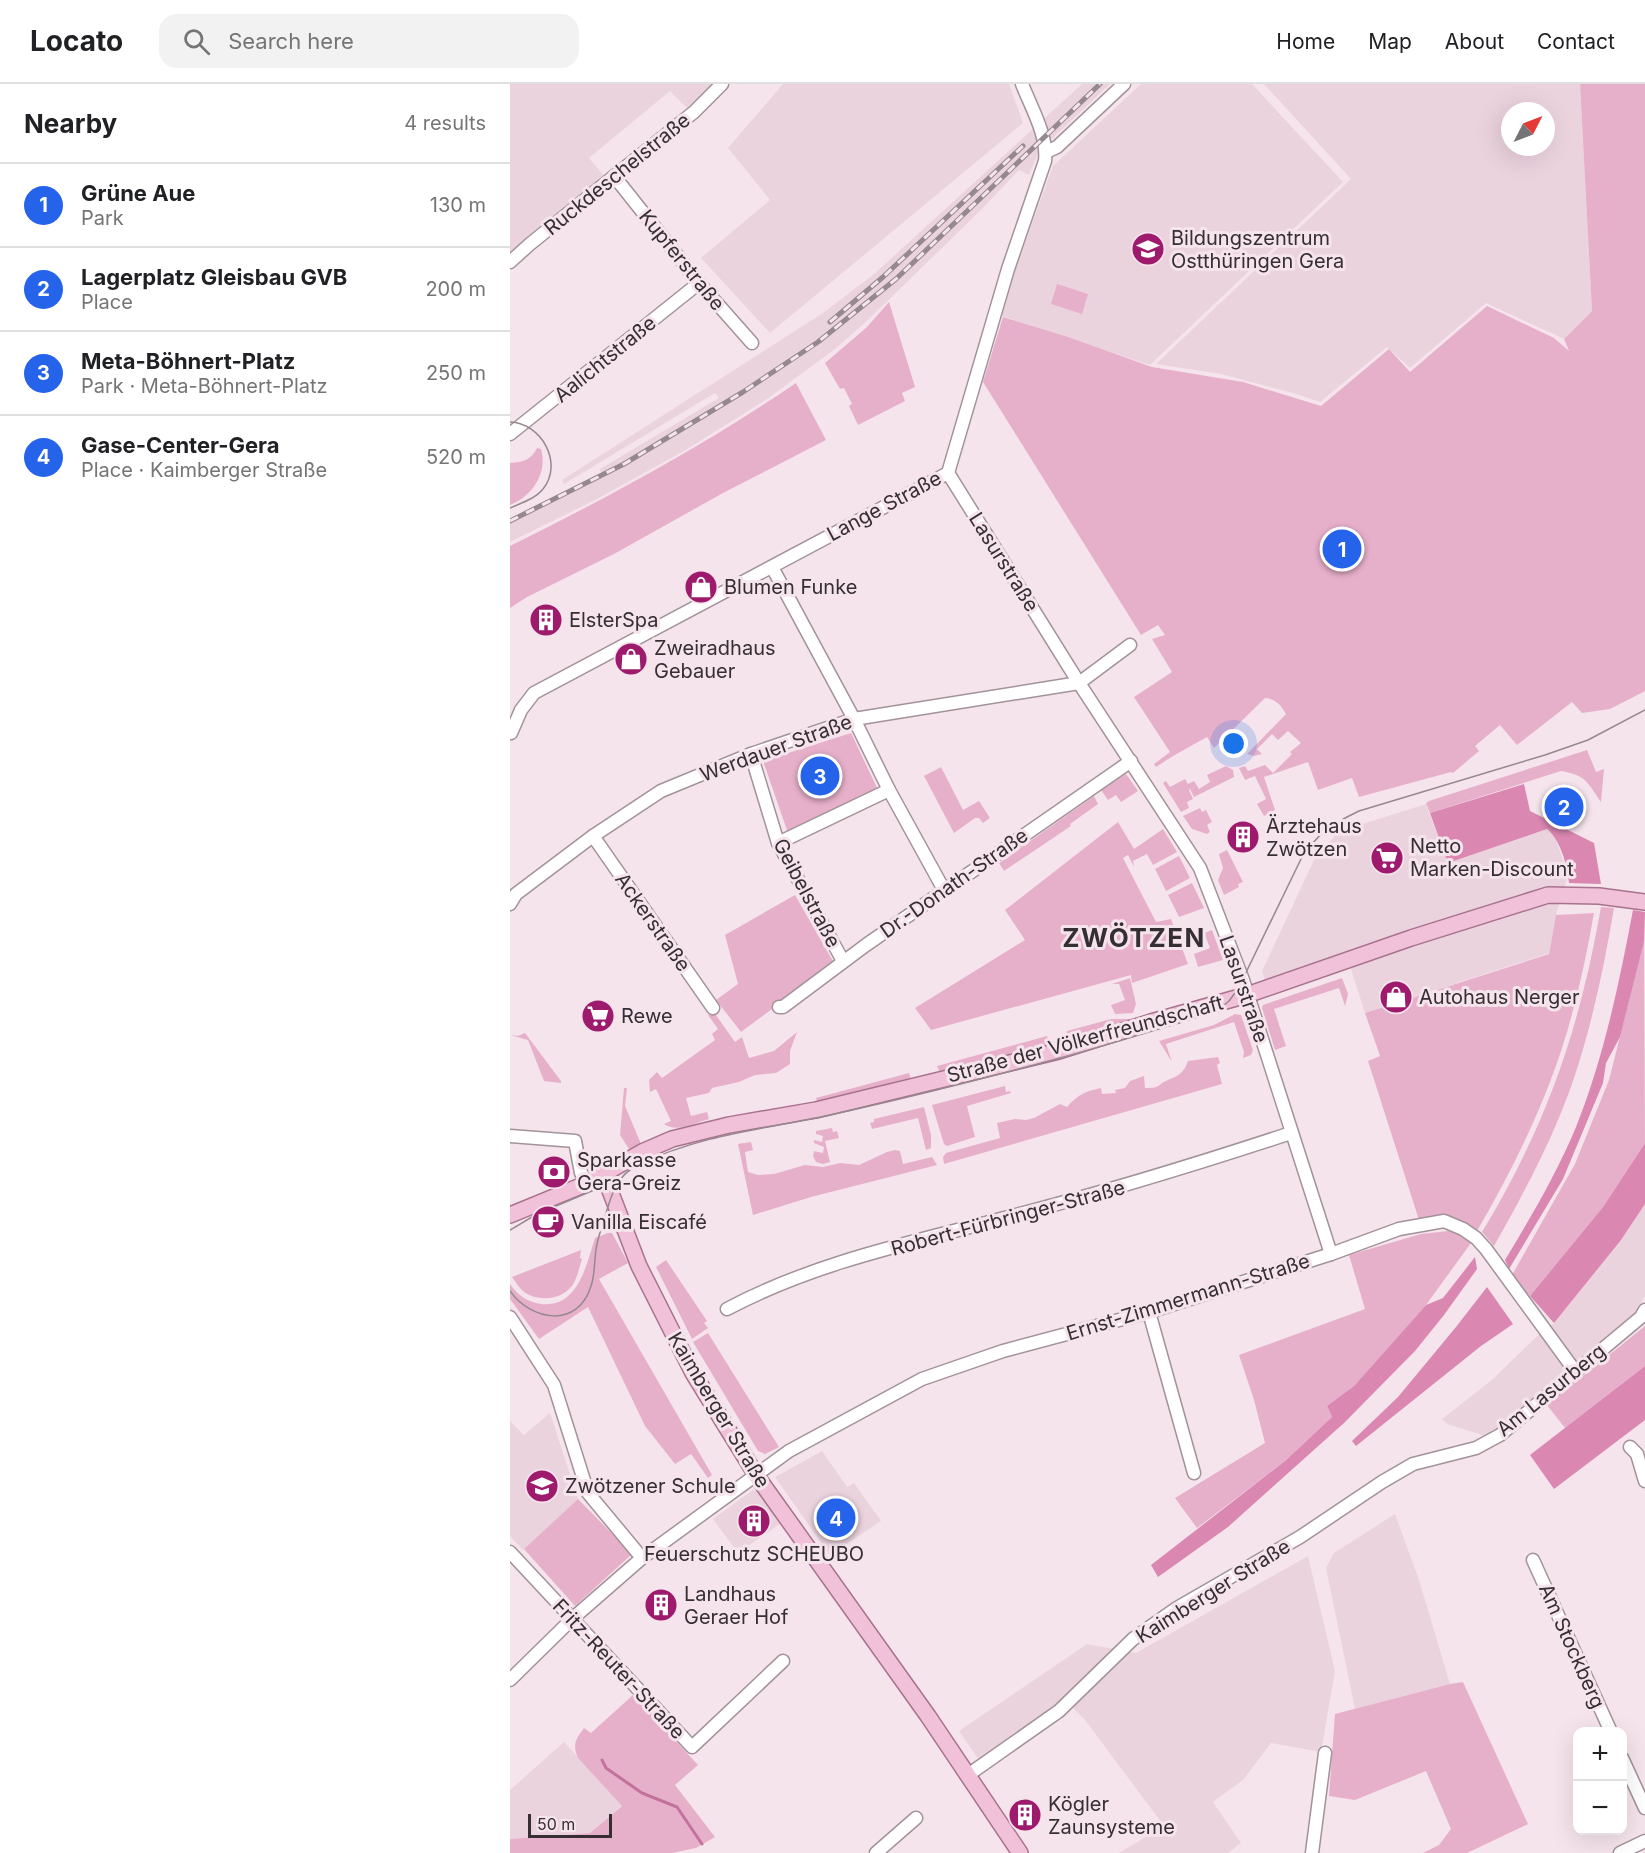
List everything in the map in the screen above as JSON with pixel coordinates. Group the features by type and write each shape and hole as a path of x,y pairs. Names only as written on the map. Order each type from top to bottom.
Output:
{"main road":[{"name":"Straße der Völkerfreundschaft","path":"510,1215 588,1183 642,1152 679,1137 729,1125 816,1110 1059,1051 1247,995 1411,938 1548,895 1599,896 1645,902"},
{"name":"Kaimberger Straße","path":"604,1175 639,1266 693,1373 756,1475 968,1775 1020,1853"}],"street":[{"name":"Ruckdeschelstraße","path":"510,262 700,106 722,84"},
{"path":"1022,84 1043,138 1046,152 1057,147 1124,84"},
{"name":"Lange Straße","path":"510,734 520,710 534,693 948,472 1008,269 1045,161 1046,152"},
{"name":"Kupferstraße","path":"614,176 699,283 752,343"},
{"name":"Aalichtstraße","path":"510,435 699,283"},
{"name":"Lasurstraße","path":"948,472 1079,683 1200,868 1237,964 1331,1254"},
{"path":"772,567 944,890"},
{"path":"1079,683 1130,645"},
{"name":"Werdauer Straße","path":"510,903 516,894 593,836 661,791 751,754 854,719 1079,683"},
{"name":"Geibelstraße","path":"751,754 778,843 843,961"},
{"name":"Dr.-Donath-Straße","path":"779,1007 1131,761"},
{"path":"778,843 889,790"},
{"name":"Ackerstraße","path":"593,836 713,1008"},
{"name":"Robert-Fürbringer-Straße","path":"727,1309 832,1264 1117,1189 1291,1133"},
{"path":"510,1136 575,1141 581,1173 588,1183"},
{"name":"Ernst-Zimmermann-Straße","path":"510,1680 572,1619 642,1558 811,1437 922,1378 1003,1351 1149,1312 1331,1254 1399,1229 1444,1221 1463,1229 1476,1238 1575,1371"},
{"name":"Am Lasurberg","path":"1448,1456 1476,1448 1500,1435 1641,1317 1645,1310"},
{"path":"1149,1312 1194,1473"},
{"path":"510,1317 554,1385 588,1493 642,1558"},
{"path":"1630,1447 1637,1454 1645,1481"},
{"name":"Kaimberger Straße","path":"968,1775 1059,1711 1133,1639 1177,1608 1300,1537 1413,1464 1448,1456"},
{"name":"Fritz-Reuter-Straße","path":"510,1552 692,1747 783,1661"},
{"name":"Am Stockberg","path":"1533,1560 1609,1727"},
{"path":"1312,1853 1325,1753"},
{"path":"1627,1767 1645,1808"},
{"path":"876,1853 916,1818"},
{"path":"1620,1853 1645,1841"}],"shaded area":[{"path":"510,84 713,84 687,108 670,91 589,158 604,176 529,235 510,254"},
{"path":"783,84 1009,84 1023,123 770,333 701,258 770,200 728,148"},
{"path":"1082,84 1110,84 1039,151 1029,175 1019,170 867,321 835,349 767,399 684,451 597,499 510,542 510,519 601,473 600,469 719,398 715,393 564,484 562,480 823,313 873,275"},
{"name":"Bildungszentrum Ostthüringen Gera","path":"1141,84 1252,84 1343,182 1150,365 999,315 1053,166"},
{"path":"1264,84 1580,84 1592,311 1564,339 1486,303 1410,368 1387,347 1320,402 1221,374 1156,364 1351,179"},
{"path":"1580,84 1645,84 1645,691 1610,709 1582,713 1572,702 1517,745 1500,725 1475,746 1479,751 1453,773 1359,797 1352,778 1318,790 1308,762 1264,777 1275,810 1264,816 1257,804 1266,799 1255,776 1245,780 1239,768 1245,766 1248,771 1265,765 1273,773 1292,754 1290,752 1301,743 1288,731 1278,740 1272,734 1257,749 1262,754 1254,756 1247,754 1286,714 1275,701 1265,698 1214,748 1207,737 1156,767 1154,764 1170,752 1134,697 1172,672 1152,639 1165,635 1158,625 1141,635 983,382 1003,317 1152,367 1243,382 1321,406 1389,349 1410,372 1487,306 1554,338 1569,351 1564,339 1592,311"},
{"path":"1057,284 1088,294 1082,314 1051,304"},
{"path":"889,302 915,387 902,393 905,401 858,425 849,406 852,404 844,388 840,389 825,363 866,328"},
{"path":"796,383 826,440 510,608 510,546 656,469 727,428"},
{"path":"537,448 541,449 543,458 540,475 525,496 510,505 510,463 526,460"},
{"path":"851,733 879,792 788,833 763,761"},
{"path":"1587,750 1596,772 1604,769 1601,802 1585,780 1561,771 1430,813 1426,803 1429,801"},
{"path":"1226,766 1233,770 1234,777 1194,797 1190,789 1193,799 1187,802 1189,808 1181,812 1163,783 1166,781 1170,787 1185,779 1188,784 1194,781 1199,789 1210,782 1207,775"},
{"path":"941,767 963,810 979,801 990,818 983,823 979,818 975,818 954,833 924,776"},
{"path":"1126,774 1138,791 1121,802 1116,795 1108,800 1101,790"},
{"path":"1524,784 1530,811 1594,843 1601,884 1569,883 1567,869 1556,839 1547,829 1448,863 1430,813"},
{"path":"1094,796 1098,804 1070,824 1071,826 1004,871 999,863"},
{"path":"1426,804 1448,863 1547,829 1554,834 1568,875 1556,915 1549,953 1365,1013 1347,957 1266,984 1262,971 1314,860 1325,846 1340,831"},
{"path":"1200,808 1202,812 1206,810 1212,822 1207,825 1210,832 1207,834 1192,829 1183,816"},
{"path":"1118,822 1134,849 1163,829 1177,852 1153,865 1147,854 1133,861 1134,867 1128,855 1123,858 1156,922 1171,919 1188,964 1132,983 1131,975 931,1030 915,1008 1025,940 1005,910"},
{"path":"1227,850 1243,882 1238,884 1239,887 1224,895 1218,880 1223,868 1219,854"},
{"path":"1179,856 1190,878 1166,891 1155,869"},
{"path":"1192,883 1204,908 1179,917 1168,895"},
{"path":"795,895 834,963 741,1032 716,1000 738,984 725,935"},
{"path":"1601,907 1614,908 1597,996 1580,1060 1547,1145 1494,1246 1482,1232 1529,1145 1555,1084 1584,988"},
{"path":"1633,910 1645,912 1644,942 1620,1037 1606,1063 1603,1083 1563,1179 1509,1269 1505,1260 1552,1178 1569,1144 1586,1101 1610,1020"},
{"path":"1594,913 1576,999 1558,1062 1525,1139 1477,1231 1449,1219 1419,1220 1368,1061 1380,1056 1365,1013 1549,954 1556,915"},
{"path":"1212,930 1223,960 1198,967 1194,954 1210,948 1204,933"},
{"path":"1644,942 1645,1143 1603,1207 1530,1296 1512,1275 1575,1164 1609,1080"},
{"path":"1130,978 1136,1004 1133,1013 1115,1014 1111,1005 1125,1000 1119,984 1112,984"},
{"path":"1342,978 1348,994 1345,1006 1339,988 1274,1009 1286,1046 1275,1050 1263,1005"},
{"path":"713,1011 735,1042 742,1037 749,1058 774,1051 797,1032 790,1051 790,1064 776,1073 755,1075 739,1082 712,1088 709,1093 686,1098 691,1116 707,1112 709,1119 686,1126 669,1127 664,1124 671,1121 656,1089 650,1092 649,1080 657,1072 662,1078 715,1040 712,1034 718,1029 708,1015"},
{"path":"1235,1014 1241,1015 1253,1050 1251,1055 1243,1058 1244,1052 1234,1022 1166,1044 1172,1062 1159,1041 1214,1025"},
{"path":"1111,1019 1131,1019 1132,1022 1066,1041 1067,1031"},
{"path":"525,1033 561,1083 544,1081 528,1040 510,1035 518,1036"},
{"path":"1047,1036 1050,1045 1004,1058 940,1073 937,1066"},
{"path":"1218,1057 1220,1063 1217,1065 1222,1084 944,1164 943,1157 946,1153 1000,1138 997,1123 1034,1118 1060,1104 1067,1107 1079,1096 1095,1089 1101,1088 1102,1094 1116,1093 1115,1090 1125,1088 1130,1081 1144,1076 1145,1088 1157,1087 1180,1074 1188,1061"},
{"path":"909,1073 911,1079 818,1104 816,1098"},
{"path":"1005,1086 1006,1092 1011,1093 967,1106 975,1137 947,1146 944,1144 932,1105"},
{"path":"624,1088 627,1088 625,1106 641,1144 629,1149 620,1135"},
{"path":"924,1107 931,1135 931,1148 926,1150 918,1118 872,1129 870,1123 874,1122 874,1119"},
{"path":"832,1128 833,1132 837,1131 839,1138 825,1141 830,1162 823,1164 816,1162 813,1156 814,1151 823,1153 824,1147 814,1143 814,1140 822,1142 823,1136 816,1134 816,1131"},
{"path":"751,1142 753,1150 745,1152 748,1172 758,1175 774,1174 805,1165 823,1167 840,1163 859,1165 895,1150 900,1151 903,1164 932,1157 937,1165 811,1197 753,1215 738,1144"},
{"path":"1645,1143 1645,1204 1621,1240 1554,1323 1530,1296 1603,1207"},
{"path":"1645,1204 1645,1296 1632,1319 1563,1373 1507,1423 1485,1436 1447,1424 1442,1419 1493,1379 1554,1323 1621,1240"},
{"path":"1448,1231 1461,1235 1471,1243 1426,1305 1354,1386 1327,1406 1332,1417 1285,1461 1197,1528 1175,1498 1265,1443 1239,1355 1365,1309 1349,1255 1421,1234"},
{"path":"612,1233 628,1263 599,1279 712,1475 708,1478 691,1454 675,1464 645,1426 588,1307 539,1339 510,1299 510,1284 531,1302 554,1303 564,1299 572,1292 584,1272 595,1238"},
{"path":"581,1250 580,1258 582,1259 574,1283 567,1291 556,1297 542,1298 530,1295 522,1290 512,1277"},
{"path":"1475,1257 1477,1269 1444,1315 1415,1351 1344,1423 1228,1527 1158,1577 1151,1565 1285,1461 1332,1417 1327,1406 1354,1386 1426,1305 1443,1298"},
{"path":"666,1260 707,1321 704,1323 708,1328 692,1339 656,1267"},
{"path":"1487,1287 1513,1324 1481,1346 1356,1446 1352,1441 1398,1397"},
{"path":"1645,1326 1645,1366 1565,1428 1547,1405"},
{"path":"708,1333 779,1447 765,1454 758,1451 693,1342"},
{"path":"1645,1366 1645,1420 1554,1489 1530,1455"},
{"name":"Zwötzener Schule","path":"550,1413 578,1499 523,1550 510,1536 510,1421 524,1435"},
{"path":"822,1451 847,1487 854,1483 881,1521 830,1555 775,1477"},
{"path":"753,1490 758,1492 780,1524 738,1553 713,1519"},
{"path":"578,1499 632,1554 575,1606 524,1549"},
{"path":"1395,1514 1419,1580 1450,1684 1355,1709 1326,1568 1334,1553"},
{"path":"1308,1556 1335,1671 1321,1752 1271,1743 1243,1780 1213,1802 1241,1843 1228,1853 1119,1853 1164,1826 1085,1720 1066,1701 979,1760 959,1731 1087,1644 1136,1653"},
{"path":"1463,1682 1528,1824 1467,1853 1423,1853 1439,1845 1451,1829 1426,1771 1355,1800 1329,1796 1335,1714"},
{"path":"633,1695 698,1765 675,1785 715,1837 696,1848 672,1853 510,1853 510,1839 590,1833 622,1806 578,1758 575,1745 584,1728 591,1733"},
{"path":"564,1742 622,1805 590,1833 510,1839 510,1790"}],"waterway":[{"path":"602,1760 606,1768 642,1793 677,1807 702,1844"}],"tram line":[{"path":"510,422 521,424 540,437 550,457 551,468 549,479 540,492 510,508"},
{"path":"510,1291 519,1301 541,1314 554,1316 576,1309 585,1300 591,1286 597,1242 615,1188 630,1170 663,1154 715,1138 821,1117 981,1079 1080,1053 1216,1012 1238,989 1301,859 1314,842 1333,825 1359,811 1588,740 1645,710"},
{"path":"510,1230 537,1214 618,1180"}],"railway":[{"path":"510,521 624,464 743,392 818,342 896,279 1100,84"},
{"path":"830,322 883,277 1023,146"}],"place":[{"name":"Bildungszentrum Ostthüringen Gera","path":"1148,249"},
{"name":"Grüne Aue","path":"1342,549"},
{"name":"Blumen Funke","path":"701,587"},
{"name":"ElsterSpa","path":"546,620"},
{"name":"Zweiradhaus Gebauer","path":"631,659"},
{"name":"Meta-Böhnert-Platz","path":"820,776"},
{"name":"Lagerplatz Gleisbau GVB","path":"1564,807"},
{"name":"Ärztehaus Zwötzen","path":"1243,837"},
{"name":"Netto Marken-Discount","path":"1387,858"},
{"name":"Autohaus Nerger","path":"1396,997"},
{"name":"Rewe","path":"598,1016"},
{"name":"Sparkasse Gera-Greiz","path":"554,1172"},
{"name":"Vanilla Eiscafé","path":"548,1222"},
{"name":"Zwötzener Schule","path":"542,1486"},
{"name":"Gase-Center-Gera","path":"836,1518"},
{"name":"Feuerschutz SCHEUBO","path":"754,1521"},
{"name":"Landhaus Geraer Hof","path":"661,1605"},
{"name":"Kögler Zaunsysteme","path":"1025,1815"}],"district":[{"name":"ZWÖTZEN","path":"1134,938"}]}
